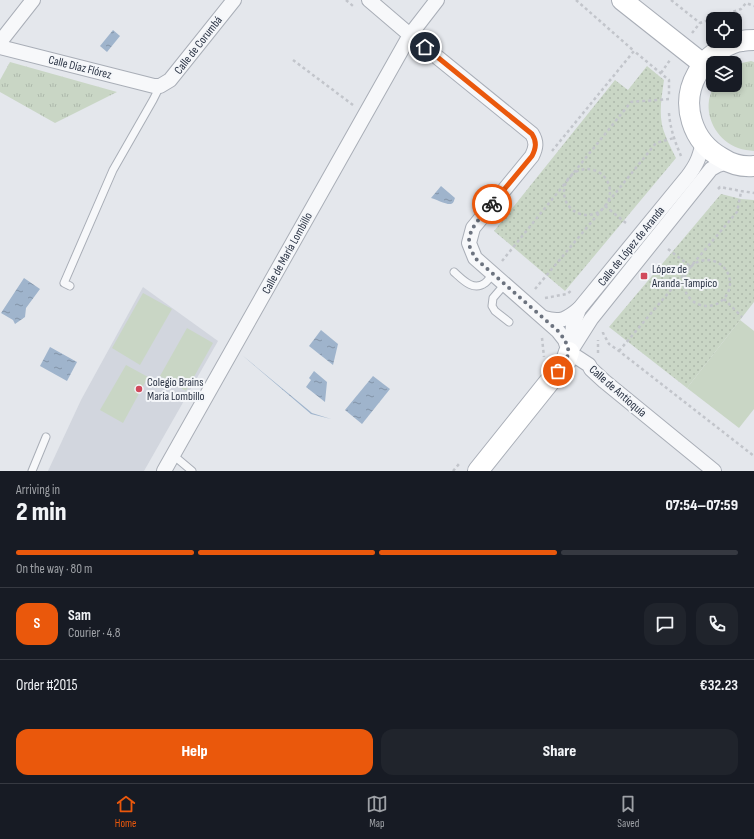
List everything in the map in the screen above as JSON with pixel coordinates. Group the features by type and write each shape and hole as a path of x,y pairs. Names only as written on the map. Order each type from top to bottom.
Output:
{"street":[{"path":"0,42 33,0"},
{"name":"Calle de Corumbá","path":"160,86 170,80 234,0"},
{"path":"369,0 532,134 534,138 535,150 532,156 473,228 469,243 475,258 497,268 505,284 558,331 565,340 569,352"},
{"name":"Calle de María Lombillo","path":"164,471 410,35 437,0"},
{"path":"622,0 703,64"},
{"path":"749,36 718,50 703,64 692,82 689,104 692,124 703,143 714,154 728,162 754,166"},
{"name":"Calle Díaz Flórez","path":"0,47 154,86 160,86"},
{"name":"Calle de López de Aranda","path":"471,465 558,371 566,360 569,352 573,326 580,309 688,176 700,157 703,143"},
{"name":"Calle de López de Aranda","path":"569,352 591,318 710,169 728,162"},
{"path":"544,318 558,321 571,316 580,309"},
{"name":"Calle de Antioquía","path":"569,352 589,365 591,369 604,381 714,471"}],"lane":[{"path":"70,286 64,283 113,170 160,86"},
{"path":"454,272 468,284 474,286 481,285 486,282 497,268"},
{"path":"505,284 493,298 492,306 495,311 509,322"},
{"path":"32,471 46,437"},
{"path":"173,455 192,471"}],"path":[{"path":"576,0 661,73"},
{"path":"671,0 700,23 742,9 747,1 754,6"},
{"path":"549,155 634,51"},
{"path":"293,60 355,107"},
{"path":"497,268 631,102 669,99"},
{"path":"533,291 656,143 674,138"},
{"path":"582,169 589,169 602,174 607,180 610,186 609,200 599,212 583,214 570,206 564,192 570,177 575,172 582,169"},
{"path":"716,191 720,186 754,193"},
{"path":"619,351 737,212 741,191"},
{"path":"605,206 626,223"},
{"path":"673,243 668,249 691,267"},
{"path":"703,260 718,262 728,272 730,279 728,293 724,299 718,304 710,306 702,306 694,303 685,290 684,282 686,274 691,267 703,260"},
{"path":"542,299 567,294 572,290"},
{"path":"724,299 742,317"},
{"path":"603,326 603,333 608,344 754,456"},
{"path":"542,334 544,362"},
{"path":"589,365 597,357 598,336"},
{"path":"453,471 471,465"}],"shaded area":[{"name":"Colegio Brains María Lombillo","path":"143,287 218,341 144,471 48,471 81,400"}],"green space":[{"path":"751,61 754,62 754,151 738,148 725,140 715,129 712,123 709,108 709,98 711,92 742,92 742,63"},
{"path":"10,62 117,92 55,123 0,92 0,80"},
{"path":"647,66 664,80 661,119 666,138 676,158 565,291 494,231 615,80 628,90"},
{"path":"721,194 741,199 754,200 754,302 687,388 609,327"},
{"path":"143,293 172,309 140,365 112,348"},
{"path":"740,320 754,331 754,409 739,428 687,388"},
{"path":"187,328 213,343 186,391 160,376"},
{"path":"126,365 148,377 123,423 100,410"}],"water":[{"path":"113,30 120,36 107,52 100,46"},
{"path":"441,186 455,198 452,204 447,204 431,198"},
{"path":"24,278 40,289 26,308 25,317 15,324 13,320 1,313"},
{"path":"321,330 338,344 333,365 309,346"},
{"path":"50,347 77,362 67,381 40,366"},
{"path":"242,355 312,413 331,419 311,414"},
{"path":"314,371 327,382 325,402 306,387 311,380 309,378"},
{"path":"373,376 390,389 362,424 345,410"}],"way so far":[{"path":"492,204 473,228 469,243 471,250 475,258 544,318 565,340 569,352 562,367 558,371"}],"place":[{"name":"López de Aranda-Tampico","path":"644,276"},
{"name":"Colegio Brains María Lombillo","path":"139,389"}],"route":[{"path":"425,47 532,134 534,138 536,144 532,156 492,204"}]}
